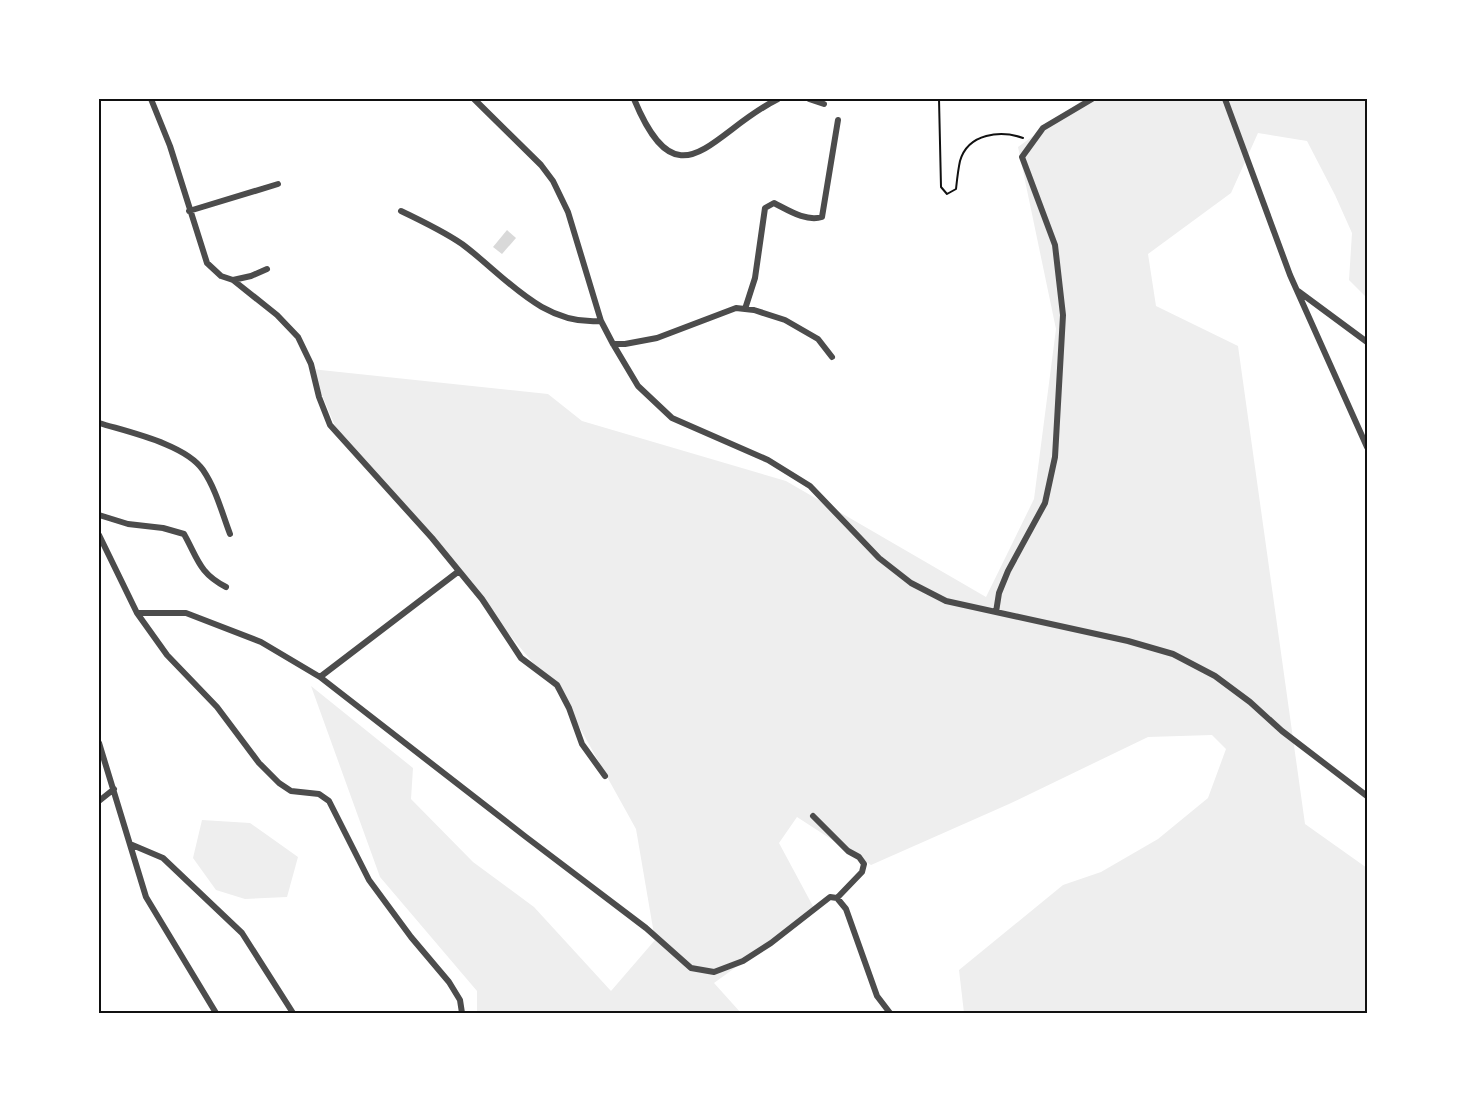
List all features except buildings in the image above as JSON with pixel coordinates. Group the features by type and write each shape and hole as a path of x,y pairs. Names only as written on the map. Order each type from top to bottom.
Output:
{"street":[{"path":"151,99 170,146 207,263 221,276 233,280 278,315 298,337 310,364 330,425 425,530 482,599 521,658 557,685 570,708 582,744 605,776"},
{"path":"474,99 541,165 553,181 562,197 574,229 601,321 638,386 672,418 768,460 810,486 879,558 911,583 946,601 1128,641 1173,654 1215,676 1367,796"},
{"path":"634,99 652,135 663,148 674,155 686,157 701,152 759,108 778,99"},
{"path":"809,99 824,104"},
{"path":"996,612 999,593 1008,571 1045,503 1055,456 1063,315 1055,245 1022,158 1042,128 1092,99"},
{"path":"1225,99 1296,290 1367,447"},
{"path":"745,309 755,278 765,208 774,203 795,214 816,219 822,217 838,120"},
{"path":"189,211 278,184"},
{"path":"401,211 447,234 533,302 571,318 589,322 601,321"},
{"path":"233,280 267,269"},
{"path":"1296,290 1367,342"},
{"path":"613,344 657,338 736,308 754,310 785,320 819,339 832,357"},
{"path":"99,423 170,445 202,468 211,484 230,534"},
{"path":"99,515 128,524 163,528 184,534 200,565 210,578 226,587"},
{"path":"99,535 137,613 168,655 217,707 259,763 279,783 291,791 320,794 328,801 369,880 411,937 449,982 460,1000 462,1013"},
{"path":"320,677 459,571"},
{"path":"137,613 186,613 261,642 320,677 646,928 691,968 714,972 743,961 771,943 830,897 837,898 846,909 876,996 890,1013"},
{"path":"99,743 146,897 216,1013"},
{"path":"99,801 114,789"},
{"path":"813,816 864,864 862,872 837,898"},
{"path":"130,844 164,858 242,933 293,1013"}],"path":[{"path":"939,99 941,187 947,194 956,189 960,159 966,148 976,139 996,133 1012,134 1024,138"}],"shaded area":[{"path":"1084,99 1367,99 1367,298 1349,280 1352,233 1307,141 1258,133 1231,193 1148,254 1156,306 1238,346 1305,824 1367,868 1367,1013 964,1013 959,970 1063,885 1101,872 1158,839 1208,798 1226,749 1212,735 1148,737 1009,804 871,865 797,817 779,843 815,910 714,983 741,1013 477,1013 477,991 380,877 311,686 413,768 411,799 473,862 534,907 611,991 655,940 636,829 565,701 336,428 311,369 548,394 582,421 786,481 986,597 1034,499 1056,329 1018,147"},
{"path":"507,230 516,238 502,254 493,247"},
{"path":"202,820 250,823 298,857 287,897 245,899 216,890 193,858"}]}
